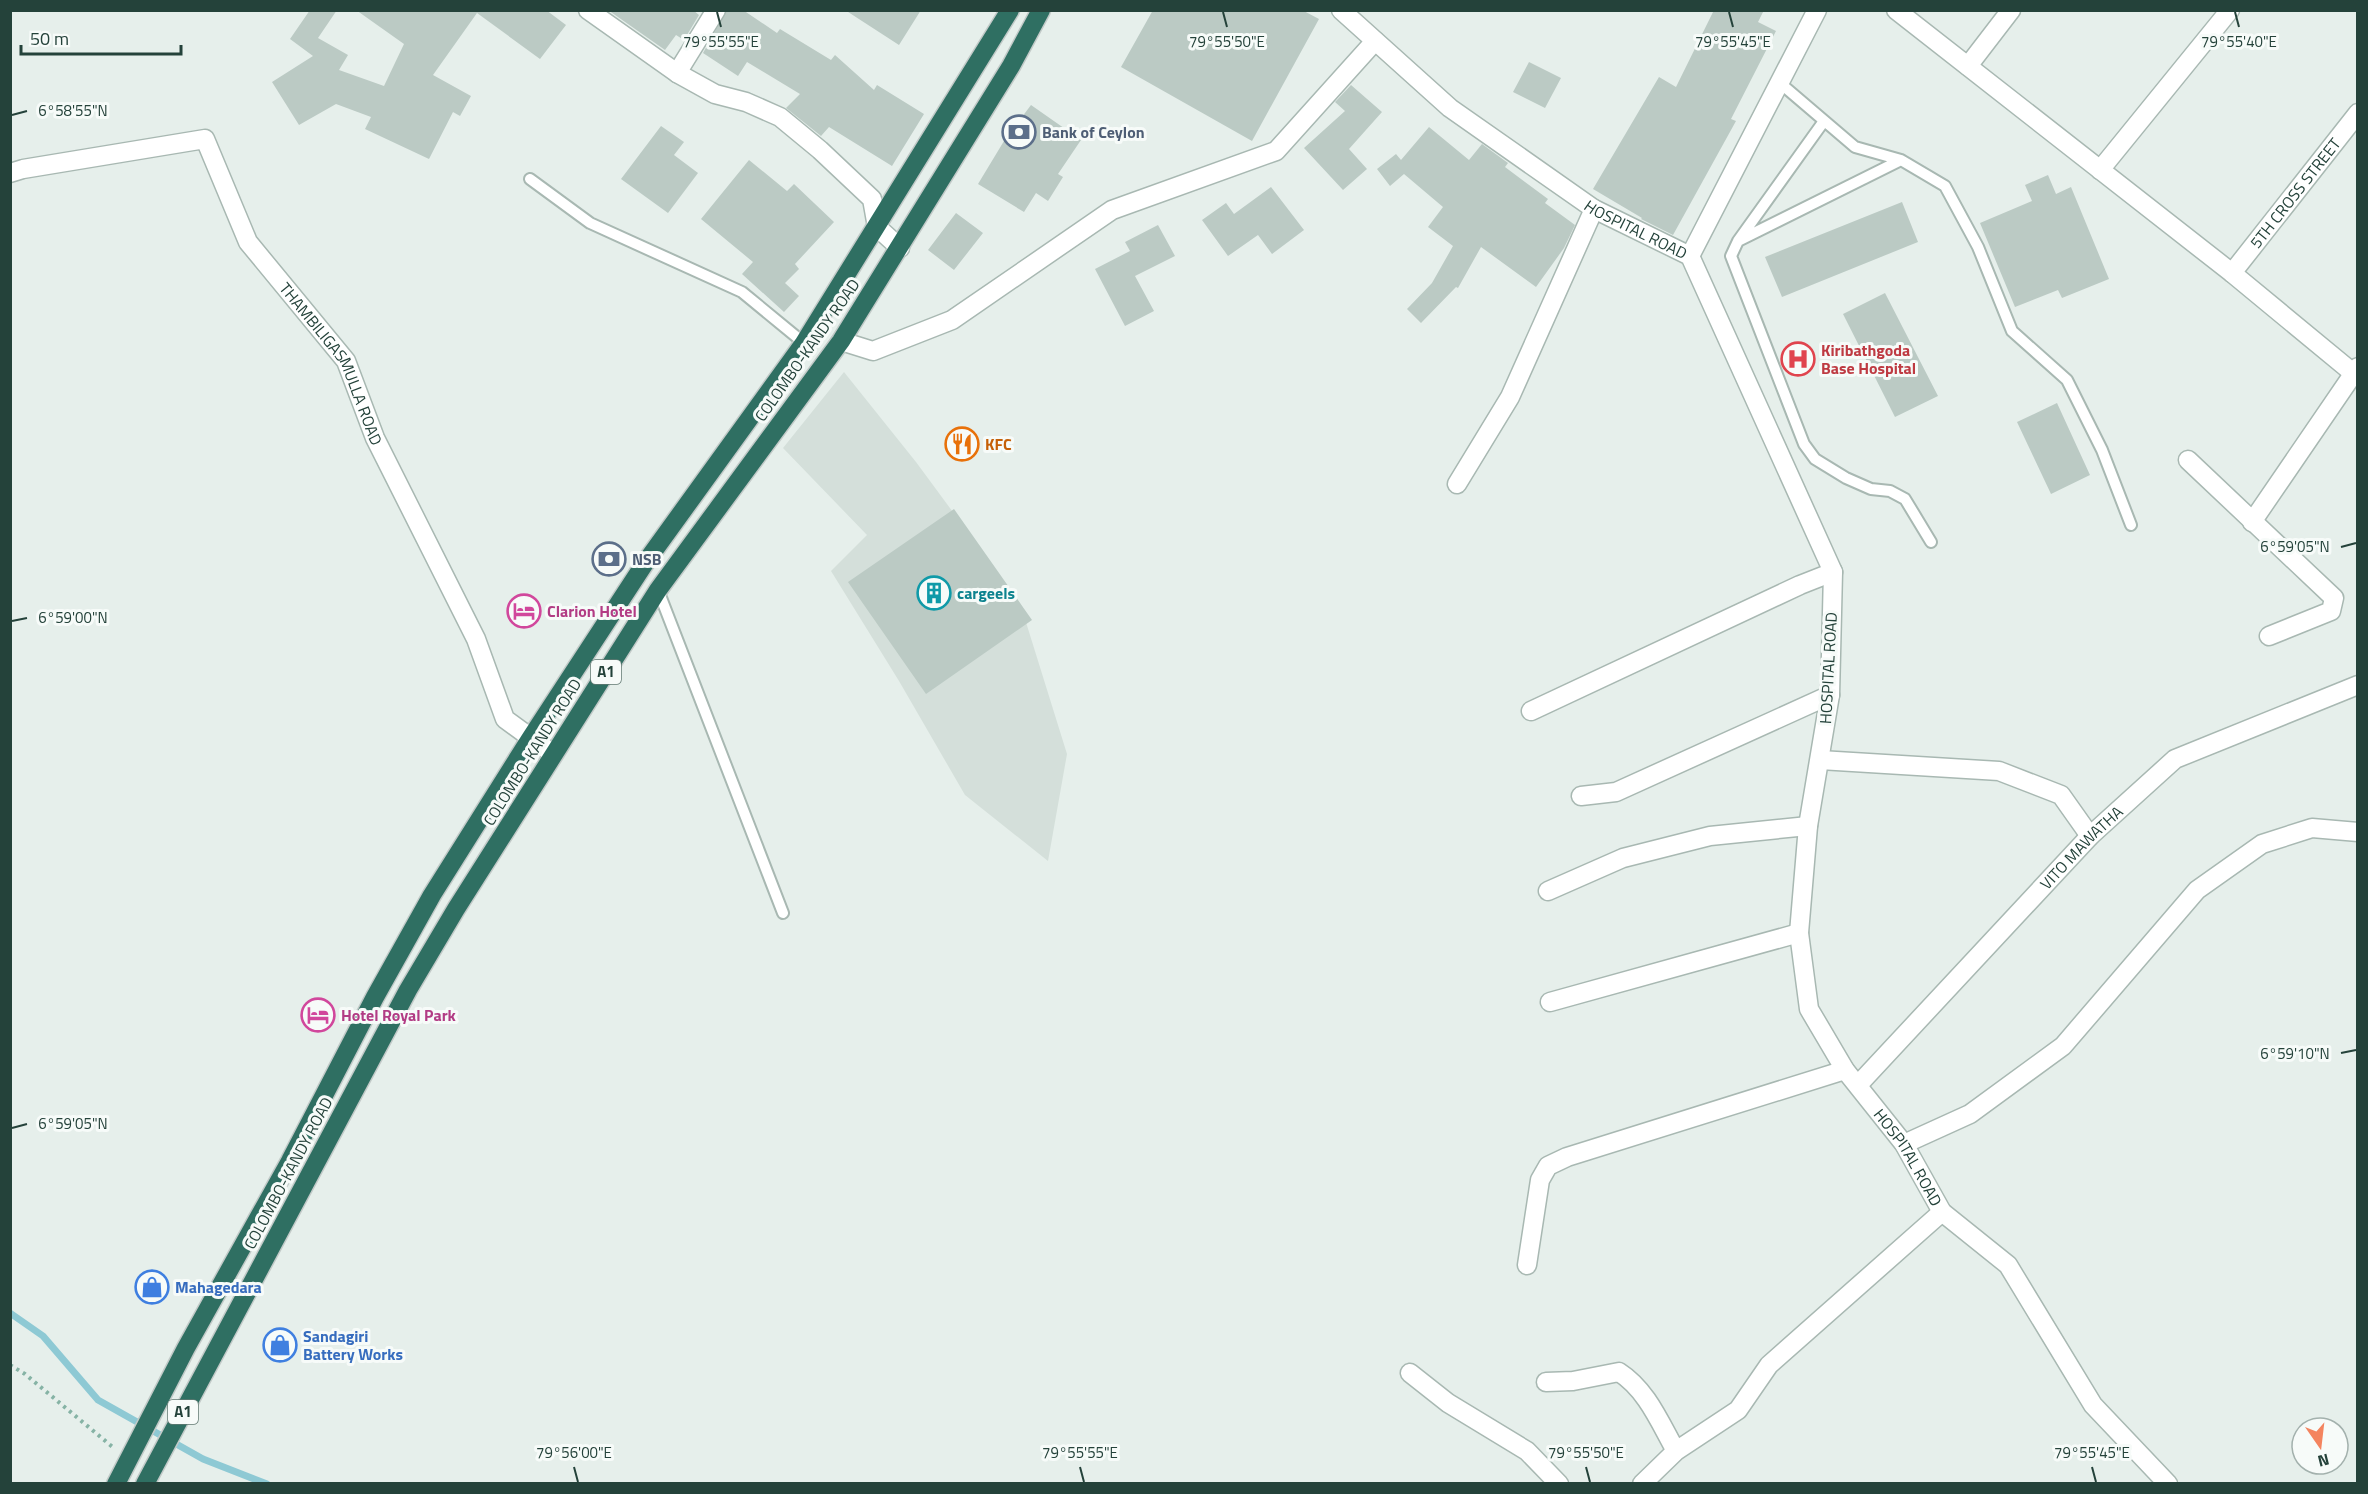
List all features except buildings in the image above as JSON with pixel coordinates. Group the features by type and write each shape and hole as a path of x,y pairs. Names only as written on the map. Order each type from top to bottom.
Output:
{"highway":[{"name":"COLOMBO-KANDY ROAD","path":"116,1484 186,1348 290,1161 375,997 426,905 530,739 645,563 804,343 1010,10"},
{"name":"COLOMBO-KANDY ROAD","path":"145,1484 408,990 456,909 658,590 841,341 1011,66 1041,10"}],"street":[{"path":"588,10 677,73 715,94 746,102 780,117 820,150 872,200 877,227 900,248"},
{"path":"677,73 716,10"},
{"name":"HOSPITAL ROAD","path":"1341,10 1450,108 1594,209 1690,256 1833,572 1830,695 1808,826 1799,933 1809,1009 1845,1070 1904,1144 1941,1212 2008,1265 2093,1405 2168,1484"},
{"path":"1690,256 1817,10"},
{"path":"1896,10 2356,372 2252,522"},
{"path":"1968,66 2011,10"},
{"path":"2100,170 2230,10"},
{"path":"841,341 873,351 952,320 1112,210 1276,151 1375,41"},
{"name":"5TH CROSS STREET","path":"2232,273 2358,113"},
{"name":"THAMBILIGASMULLA ROAD","path":"10,173 205,139 248,242 346,361 375,438 476,639 505,720 554,754"},
{"path":"1457,483 1510,397 1594,209"},
{"path":"2188,460 2334,598 2331,611 2269,636"},
{"path":"1531,711 1833,572"},
{"name":"VITO MAWATHA","path":"1858,1085 2090,836 2175,759 2358,685"},
{"path":"1581,796 1616,792 1830,695"},
{"path":"1820,760 1999,771 2061,795 2090,836"},
{"path":"1548,891 1623,858 1699,839 1808,826"},
{"path":"1904,1144 1970,1114 2063,1046 2197,890 2262,844 2312,828 2357,836"},
{"path":"1550,1002 1799,933"},
{"path":"1527,1265 1540,1180 1548,1166 1567,1157 1845,1070"},
{"path":"1642,1484 1676,1451 1738,1410 1769,1365 1941,1212"},
{"path":"1410,1372 1448,1403 1527,1451 1559,1484"},
{"path":"1546,1382 1573,1381 1619,1372 1631,1380 1649,1403 1676,1451"}],"lane":[{"path":"1779,83 1855,147 1901,160 1945,186 1978,248 2012,331 2067,380 2102,450 2131,525"},
{"path":"1824,121 1738,241 1731,256 1804,444 1815,459 1846,478 1871,489 1890,491 1905,499 1931,542"},
{"path":"1738,241 1901,160"},
{"path":"530,179 590,223 742,292 804,343"},
{"path":"658,590 783,914"}],"path":[{"path":"10,1365 25,1374 130,1455"}],"shaded area":[{"path":"844,372 916,462 1020,603 1067,754 1048,861 965,795 899,681 831,571 867,535 783,448"}],"waterway":[{"path":"10,1313 43,1336 98,1400 203,1459 267,1484"}],"place":[{"name":"Bank of Ceylon","path":"1019,132"},
{"name":"Kiribathgoda Base Hospital","path":"1798,359"},
{"name":"KFC","path":"962,444"},
{"name":"NSB","path":"609,559"},
{"name":"cargeels","path":"934,593"},
{"name":"Clarion Hotel","path":"524,611"},
{"name":"Hotel Royal Park","path":"318,1015"},
{"name":"Mahagedara","path":"152,1287"},
{"name":"Sandagiri Battery Works","path":"280,1345"}]}
